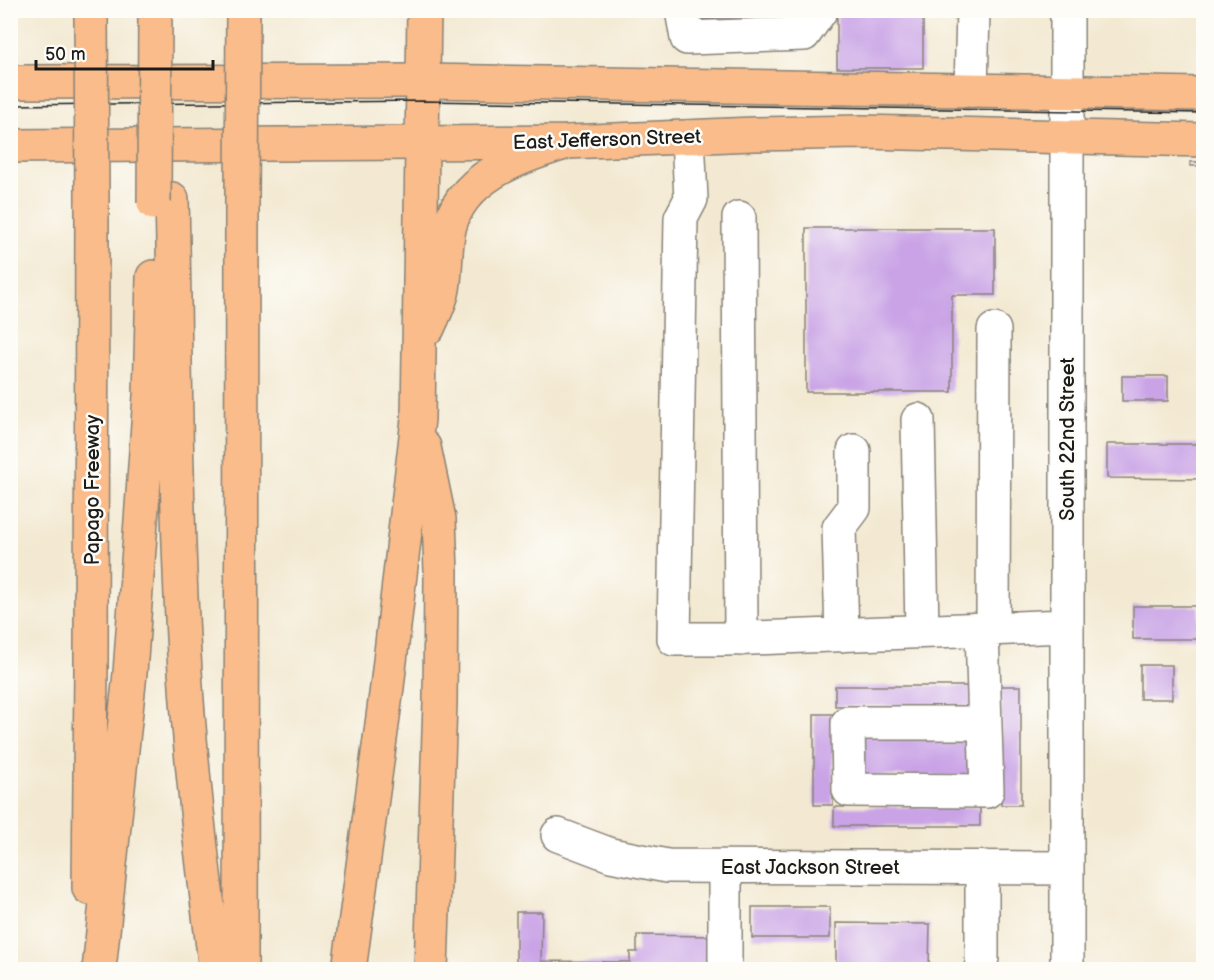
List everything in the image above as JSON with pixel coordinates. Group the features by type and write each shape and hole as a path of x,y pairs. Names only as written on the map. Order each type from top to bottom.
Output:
{"main road":[{"name":"Papago Freeway","path":"88,969 92,648 91,10"},
{"path":"155,10 185,672 202,859 216,969"},
{"path":"99,969 130,673 174,10"},
{"path":"241,969 243,10"},
{"path":"349,969 386,698 418,418 424,10"},
{"path":"10,82 423,81 1203,94"},
{"name":"East Jefferson Street","path":"10,146 568,142 861,132 1203,140"},
{"path":"420,349 443,292 448,232 457,210 469,192 488,175 508,163 528,154 568,142"},
{"path":"418,418 439,519 441,572 440,703 431,969"}],"street":[{"path":"682,10 687,38 804,34 820,10"},
{"path":"971,90 973,10"},
{"name":"South 22nd Street","path":"1066,10 1067,969"},
{"path":"688,137 691,199 681,218 674,639 741,639 1066,626"},
{"path":"739,218 741,639"},
{"path":"984,723 994,330"},
{"path":"918,420 922,632"},
{"path":"842,635 838,528 854,508 854,452"},
{"name":"East Jackson Street","path":"558,835 611,855 667,866 1066,868"},
{"path":"725,867 725,969"},
{"path":"982,868 982,958"}],"building":[{"path":"695,10 806,10 806,19 695,19"},
{"path":"837,12 923,12 923,68 837,68"},
{"path":"1190,162 1204,162 1204,166 1190,166"},
{"path":"806,228 995,228 995,295 952,295 952,392 806,392"},
{"path":"1122,376 1168,376 1168,401 1122,401"},
{"path":"1107,444 1204,444 1204,479 1107,478"},
{"path":"1133,606 1199,606 1199,639 1133,639"},
{"path":"1140,665 1172,665 1172,699 1140,699"},
{"path":"835,686 972,686 972,706 835,706"},
{"path":"1001,686 1021,686 1021,805 1001,805"},
{"path":"814,714 833,714 833,805 814,805"},
{"path":"860,735 971,735 971,776 860,776"},
{"path":"834,807 980,807 980,826 834,826"},
{"path":"752,907 830,907 830,938 752,938"},
{"path":"516,912 542,912 541,961 630,962 630,952 637,952 637,935 712,936 711,967 700,966 700,970 516,970"},
{"path":"836,923 930,924 929,967 944,967 944,970 841,970 841,967 836,967"},
{"path":"751,966 830,966 830,970 751,970"}],"tram line":[{"path":"10,105 423,101 1204,113"}]}
